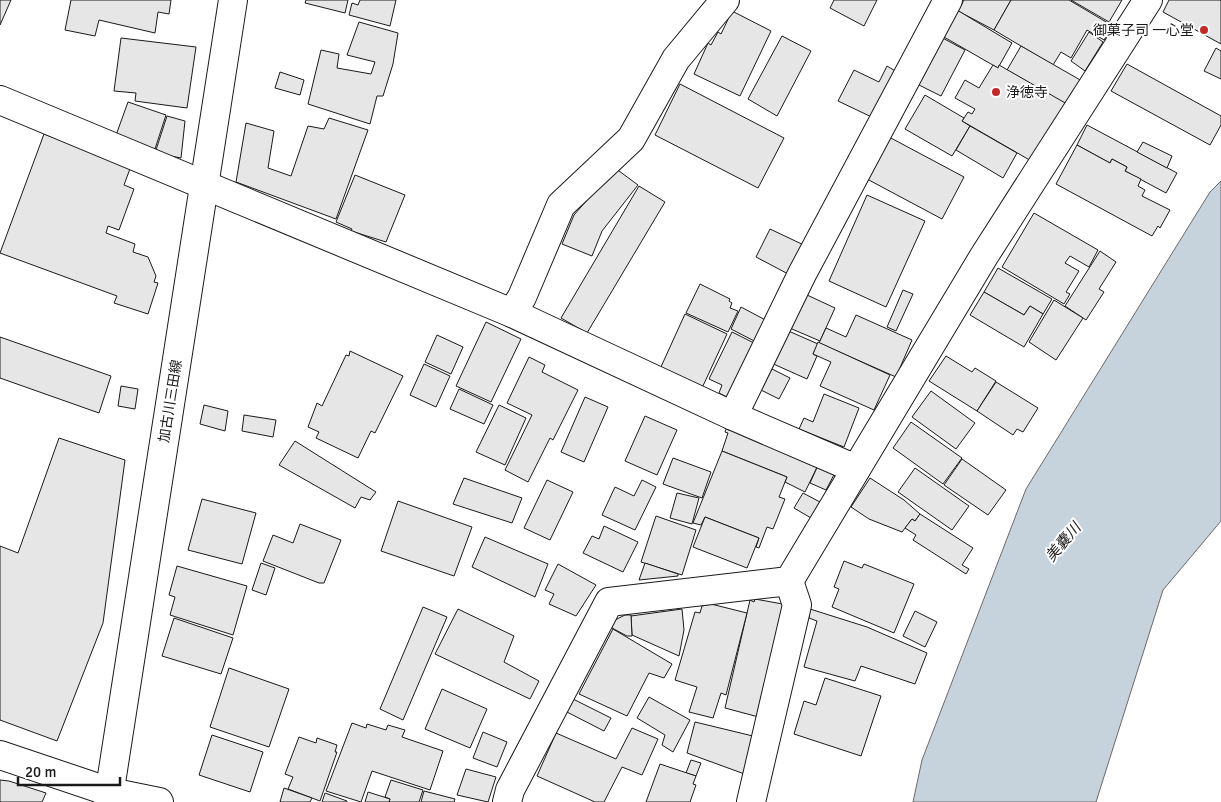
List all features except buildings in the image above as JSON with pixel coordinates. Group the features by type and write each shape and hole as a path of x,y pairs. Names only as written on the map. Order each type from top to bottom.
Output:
{"street":[{"name":"加古川三田線","path":"109,797 233,0"},
{"path":"512,313 522,297 561,205 631,139 676,59 725,0"},
{"path":"734,416 802,274 948,0"},
{"path":"751,802 796,605 789,581 984,256 1148,0"},
{"path":"0,100 204,183 512,313 734,416 856,469"},
{"path":"508,802 510,790 609,602 789,581"},
{"path":"0,755 109,797 159,802"}],"water":[{"name":"美嚢川","path":"1221,181 1221,521 1163,590 1096,802 913,802 922,760 1026,489 1210,192"}],"place":[{"name":"御菓子司 一心堂","path":"1204,30"},
{"name":"浄徳寺","path":"996,92"}]}
